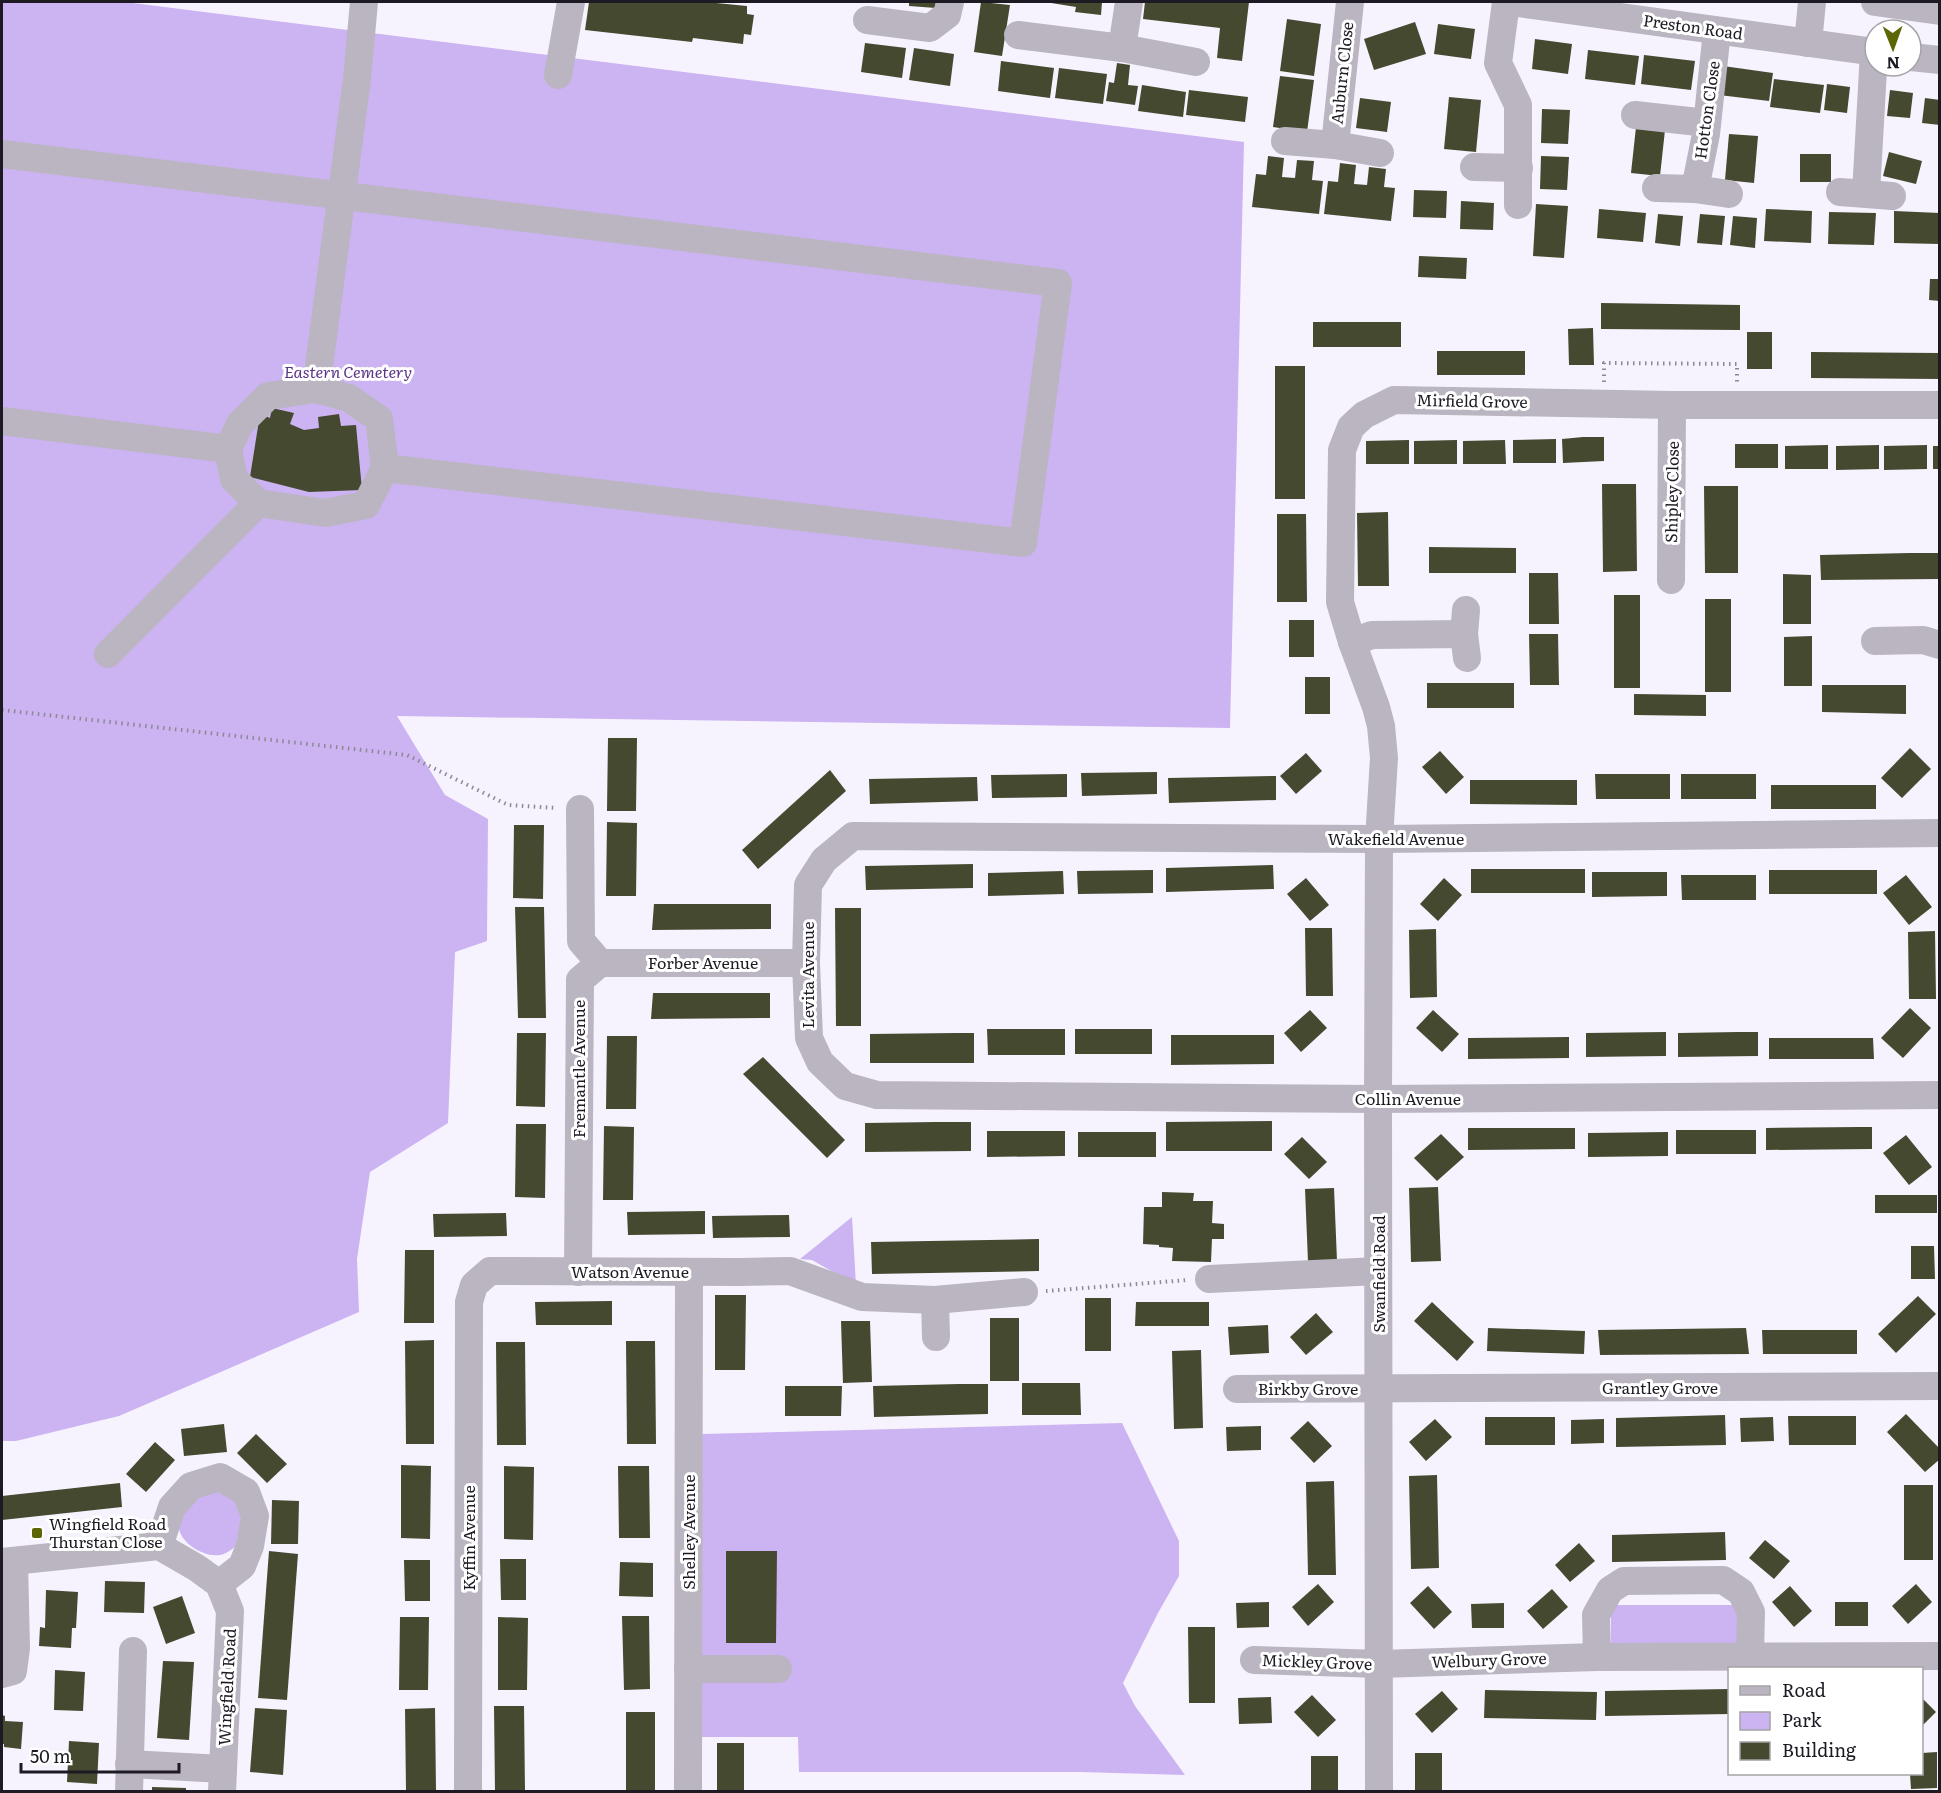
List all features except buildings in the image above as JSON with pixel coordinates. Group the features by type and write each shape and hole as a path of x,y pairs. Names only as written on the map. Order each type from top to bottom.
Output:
{"street":[{"path":"316,389 357,79 364,2"},
{"path":"558,75 571,2"},
{"path":"867,20 930,28 947,15 950,2"},
{"path":"1122,48 1129,2"},
{"name":"Auburn Close","path":"1335,145 1350,2"},
{"path":"1506,2 1498,63 1518,105 1518,205"},
{"name":"Preston Road","path":"1511,2 1863,50"},
{"path":"1808,43 1812,2"},
{"path":"1875,2 1940,11"},
{"name":"Hotton Close","path":"1695,189 1707,123 1717,31"},
{"path":"1018,35 1122,48 1196,62"},
{"path":"1923,58 1940,60"},
{"path":"1866,194 1873,78"},
{"path":"1635,114 1707,123"},
{"name":"Auburn Close","path":"1285,141 1335,145 1380,153"},
{"path":"2,154 1058,283 1023,543 385,468"},
{"path":"1474,167 1519,168"},
{"path":"1656,188 1695,189 1729,194"},
{"path":"316,389 349,398 379,419 385,468 366,505 326,513 258,503 234,479 228,450 240,424 268,396 316,389"},
{"name":"Mirfield Grove","path":"1384,758 1381,726 1376,707 1340,602 1342,450 1351,428 1364,415 1394,400 1672,405 1940,405"},
{"name":"Shipley Close","path":"1671,580 1672,405"},
{"path":"2,421 228,450"},
{"path":"108,654 258,503"},
{"path":"1352,642 1372,635 1466,634"},
{"path":"1875,638 1923,640 1940,645"},
{"name":"Swanfield Road","path":"1380,1791 1379,839 1384,758"},
{"path":"580,809 581,941 600,963"},
{"name":"Wakefield Avenue","path":"853,836 1379,839 1940,833"},
{"name":"Levita Avenue","path":"853,836 824,860 808,885 806,963 808,1038 820,1062 845,1086 877,1095"},
{"name":"Forber Avenue","path":"600,963 806,963"},
{"name":"Fremantle Avenue","path":"578,1272 580,980 600,963"},
{"name":"Collin Avenue","path":"877,1095 1378,1099 1940,1095"},
{"name":"Watson Avenue","path":"474,1285 490,1271 790,1270 862,1297 935,1300"},
{"path":"1209,1279 1378,1271"},
{"name":"Shelley Avenue","path":"688,1791 689,1272"},
{"name":"Kyffin Avenue","path":"468,1791 469,1302 474,1285"},
{"path":"936,1336 935,1300 1024,1292"},
{"name":"Grantley Grove","path":"1380,1389 1940,1386"},
{"name":"Birkby Grove","path":"1238,1389 1380,1389"},
{"path":"2,1674 14,1671 16,1648 8,1562 159,1546 219,1584 242,1566 250,1546 255,1516 246,1492 220,1477 191,1486 172,1507 159,1546"},
{"path":"1597,1657 1596,1616 1610,1590 1624,1581 1723,1580 1741,1592 1751,1612 1750,1655"},
{"name":"Wingfield Road","path":"219,1584 230,1611 222,1780"},
{"path":"133,1651 129,1778 222,1780"},
{"name":"Welbury Grove","path":"1380,1664 1597,1657 1940,1656"},
{"name":"Mickley Grove","path":"1254,1660 1380,1664"},
{"path":"688,1669 778,1669"}],"path":[{"path":"1605,404 1604,363 1715,363 1737,364 1738,405"},
{"path":"2,710 407,755 508,805 580,809"},
{"path":"1024,1292 1209,1279"}],"green space":[{"name":"Eastern Cemetery","path":"2,2 125,2 1244,142 1230,728 397,716 445,795 488,819 487,941 455,952 448,1123 370,1172 357,1259 359,1312 119,1416 16,1441 2,1441"},
{"path":"852,1217 856,1285 812,1260 800,1259"},
{"path":"1122,1423 1179,1541 1179,1576 1123,1683 1135,1706 1185,1775 1080,1772 799,1772 798,1737 700,1737 702,1434"},
{"path":"202,1487 244,1500 236,1546 228,1552 213,1555 197,1550 184,1540 180,1533 180,1518"},
{"path":"1611,1605 1741,1605 1741,1650 1611,1650"}],"place":[{"name":"Wingfield Road Thurstan Close","path":"37,1533"}]}
